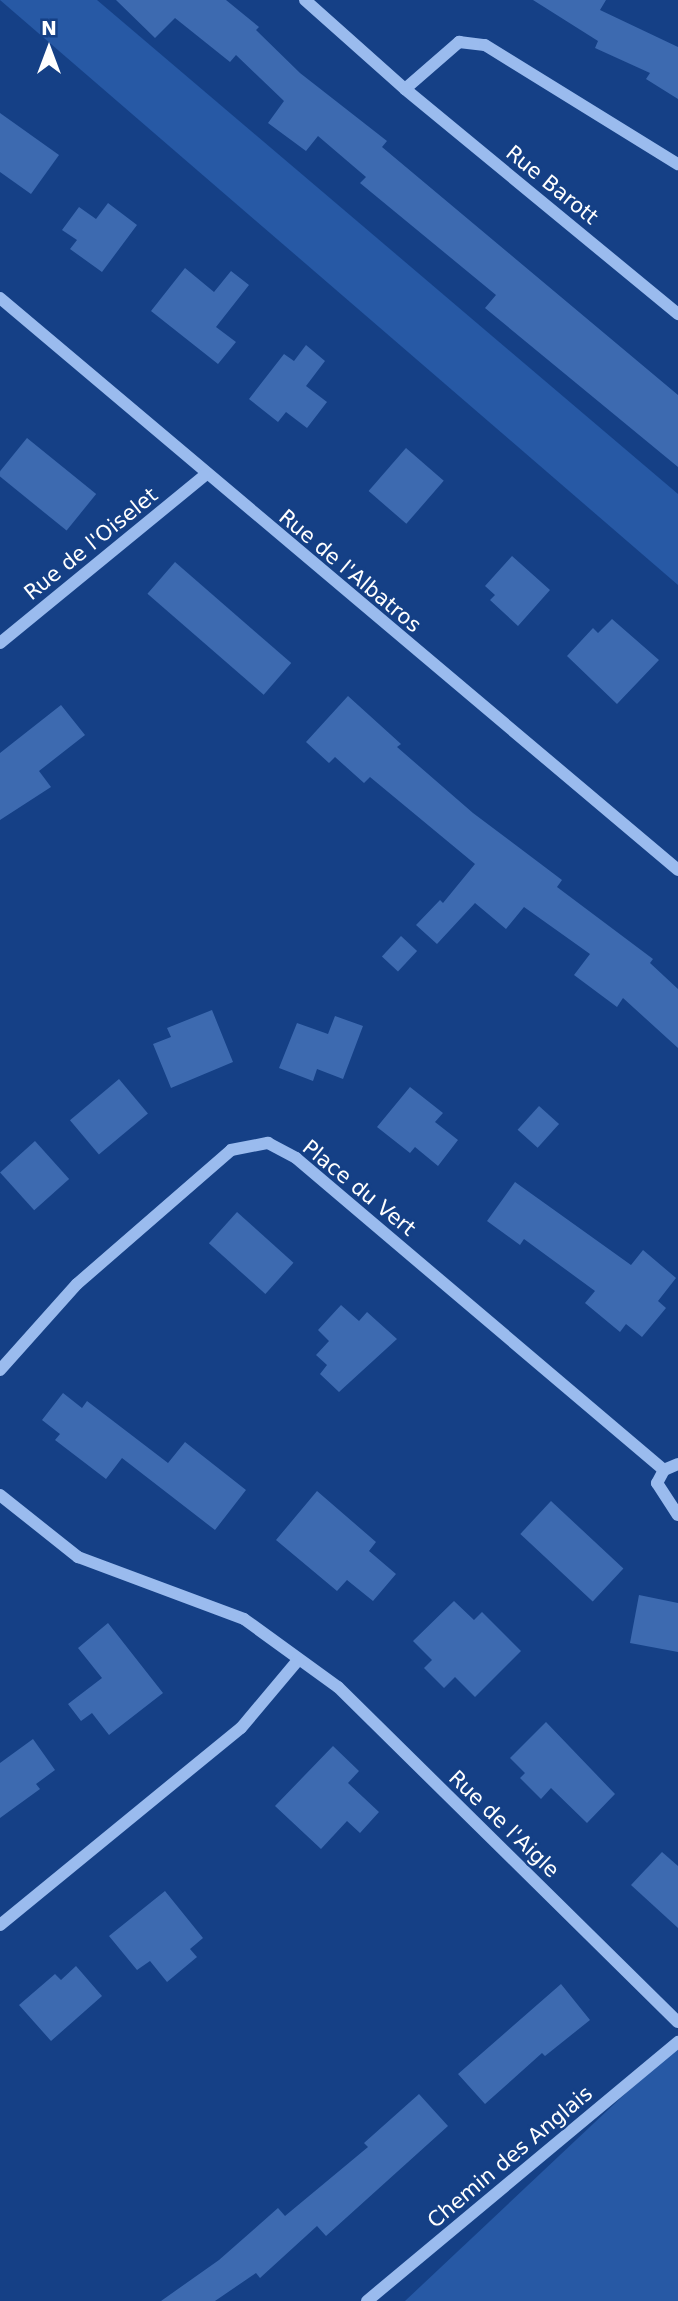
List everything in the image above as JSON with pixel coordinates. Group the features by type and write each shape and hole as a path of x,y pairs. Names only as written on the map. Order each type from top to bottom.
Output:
{"street":[{"name":"Rue Barott","path":"305,0 405,89 677,311"},
{"path":"405,89 459,42 485,45 678,164"},
{"name":"Rue de l'Albatros","path":"0,298 205,475 678,870"},
{"name":"Rue de l'Oiselet","path":"0,643 205,475"},
{"name":"Place du Vert","path":"0,1370 77,1284 231,1150 268,1143 296,1158 664,1471"},
{"path":"678,1464 664,1471 657,1483 678,1515"},
{"name":"Rue de l'Aigle","path":"0,1495 78,1557 244,1619 338,1687 678,2022"},
{"path":"0,1925 241,1728 298,1660"},
{"name":"Chemin des Anglais","path":"367,2301 678,2042"}],"shaded area":[{"path":"0,0 97,0 678,494 678,585"},
{"path":"678,2044 678,2301 405,2301"}],"building":[{"path":"116,0 226,0 259,27 256,30 300,73 387,141 382,147 678,395 678,467 485,308 496,295 360,183 366,177 318,136 306,151 268,123 284,101 236,55 230,62 175,18 155,38"},
{"path":"533,0 606,0 600,10 678,47 678,99 646,79 650,73 595,48 598,41"},
{"path":"0,113 59,155 31,194 0,172"},
{"path":"108,203 137,225 102,272 70,249 77,240 62,230 79,207 96,219"},
{"path":"185,268 214,292 231,271 249,285 216,327 236,342 218,364 151,311"},
{"path":"306,345 325,361 306,386 327,402 307,428 286,412 278,422 249,399 284,354 294,361"},
{"path":"27,438 96,494 67,531 0,477 0,471"},
{"path":"406,448 444,481 406,524 369,491"},
{"path":"512,556 550,590 518,626 490,600 495,595 485,586"},
{"path":"175,562 291,663 264,695 147,594"},
{"path":"612,619 659,660 617,704 567,656 593,628 598,633"},
{"path":"348,696 401,744 397,747 473,813 562,880 557,887 653,959 650,963 678,989 678,1048 623,998 617,1007 574,975 590,954 524,907 506,929 475,903 437,944 416,925 440,900 443,903 475,864 370,777 364,783 335,757 329,763 306,742"},
{"path":"61,705 85,735 39,771 51,787 0,820 0,753"},
{"path":"401,936 417,951 398,971 382,956"},
{"path":"212,1010 233,1062 171,1088 153,1044 171,1037 167,1028"},
{"path":"335,1016 363,1026 343,1079 317,1069 313,1081 279,1068 297,1023 328,1034"},
{"path":"119,1079 148,1113 99,1155 70,1120"},
{"path":"410,1087 443,1113 435,1122 458,1140 438,1166 415,1147 410,1153 377,1127"},
{"path":"539,1106 559,1124 538,1148 518,1130"},
{"path":"35,1141 69,1179 34,1210 0,1172"},
{"path":"515,1182 631,1265 643,1250 676,1278 658,1301 666,1308 642,1337 626,1324 620,1332 585,1303 595,1291 524,1239 520,1245 487,1221"},
{"path":"237,1212 293,1263 265,1294 209,1243"},
{"path":"341,1305 359,1321 367,1312 397,1339 339,1392 320,1374 327,1365 316,1355 329,1341 318,1330"},
{"path":"63,1393 82,1408 87,1401 168,1463 185,1442 246,1490 215,1530 122,1458 106,1479 55,1440 60,1434 42,1420"},
{"path":"317,1491 376,1542 369,1551 396,1574 373,1601 347,1580 337,1591 276,1540"},
{"path":"551,1501 623,1569 593,1601 520,1534"},
{"path":"639,1595 678,1603 678,1652 630,1643"},
{"path":"454,1601 474,1620 482,1612 521,1651 475,1697 455,1677 444,1688 424,1668 432,1660 413,1641"},
{"path":"108,1623 163,1693 109,1735 92,1713 81,1721 68,1704 102,1678 78,1648"},
{"path":"546,1722 615,1794 587,1823 551,1788 541,1799 520,1778 525,1773 510,1758"},
{"path":"33,1739 55,1770 36,1784 40,1789 0,1818 0,1763"},
{"path":"333,1746 359,1771 348,1783 379,1812 360,1833 347,1821 321,1849 275,1806"},
{"path":"662,1852 678,1866 678,1928 631,1885"},
{"path":"165,1891 203,1938 190,1949 197,1957 167,1982 150,1961 137,1970 109,1936"},
{"path":"76,1966 102,1996 51,2041 19,2005 55,1974 61,1980"},
{"path":"561,1984 590,2020 545,2056 542,2053 485,2104 458,2074"},
{"path":"419,2094 448,2126 326,2236 317,2226 260,2278 256,2273 215,2301 161,2301 219,2260 278,2208 285,2216 368,2147 364,2143"}]}
